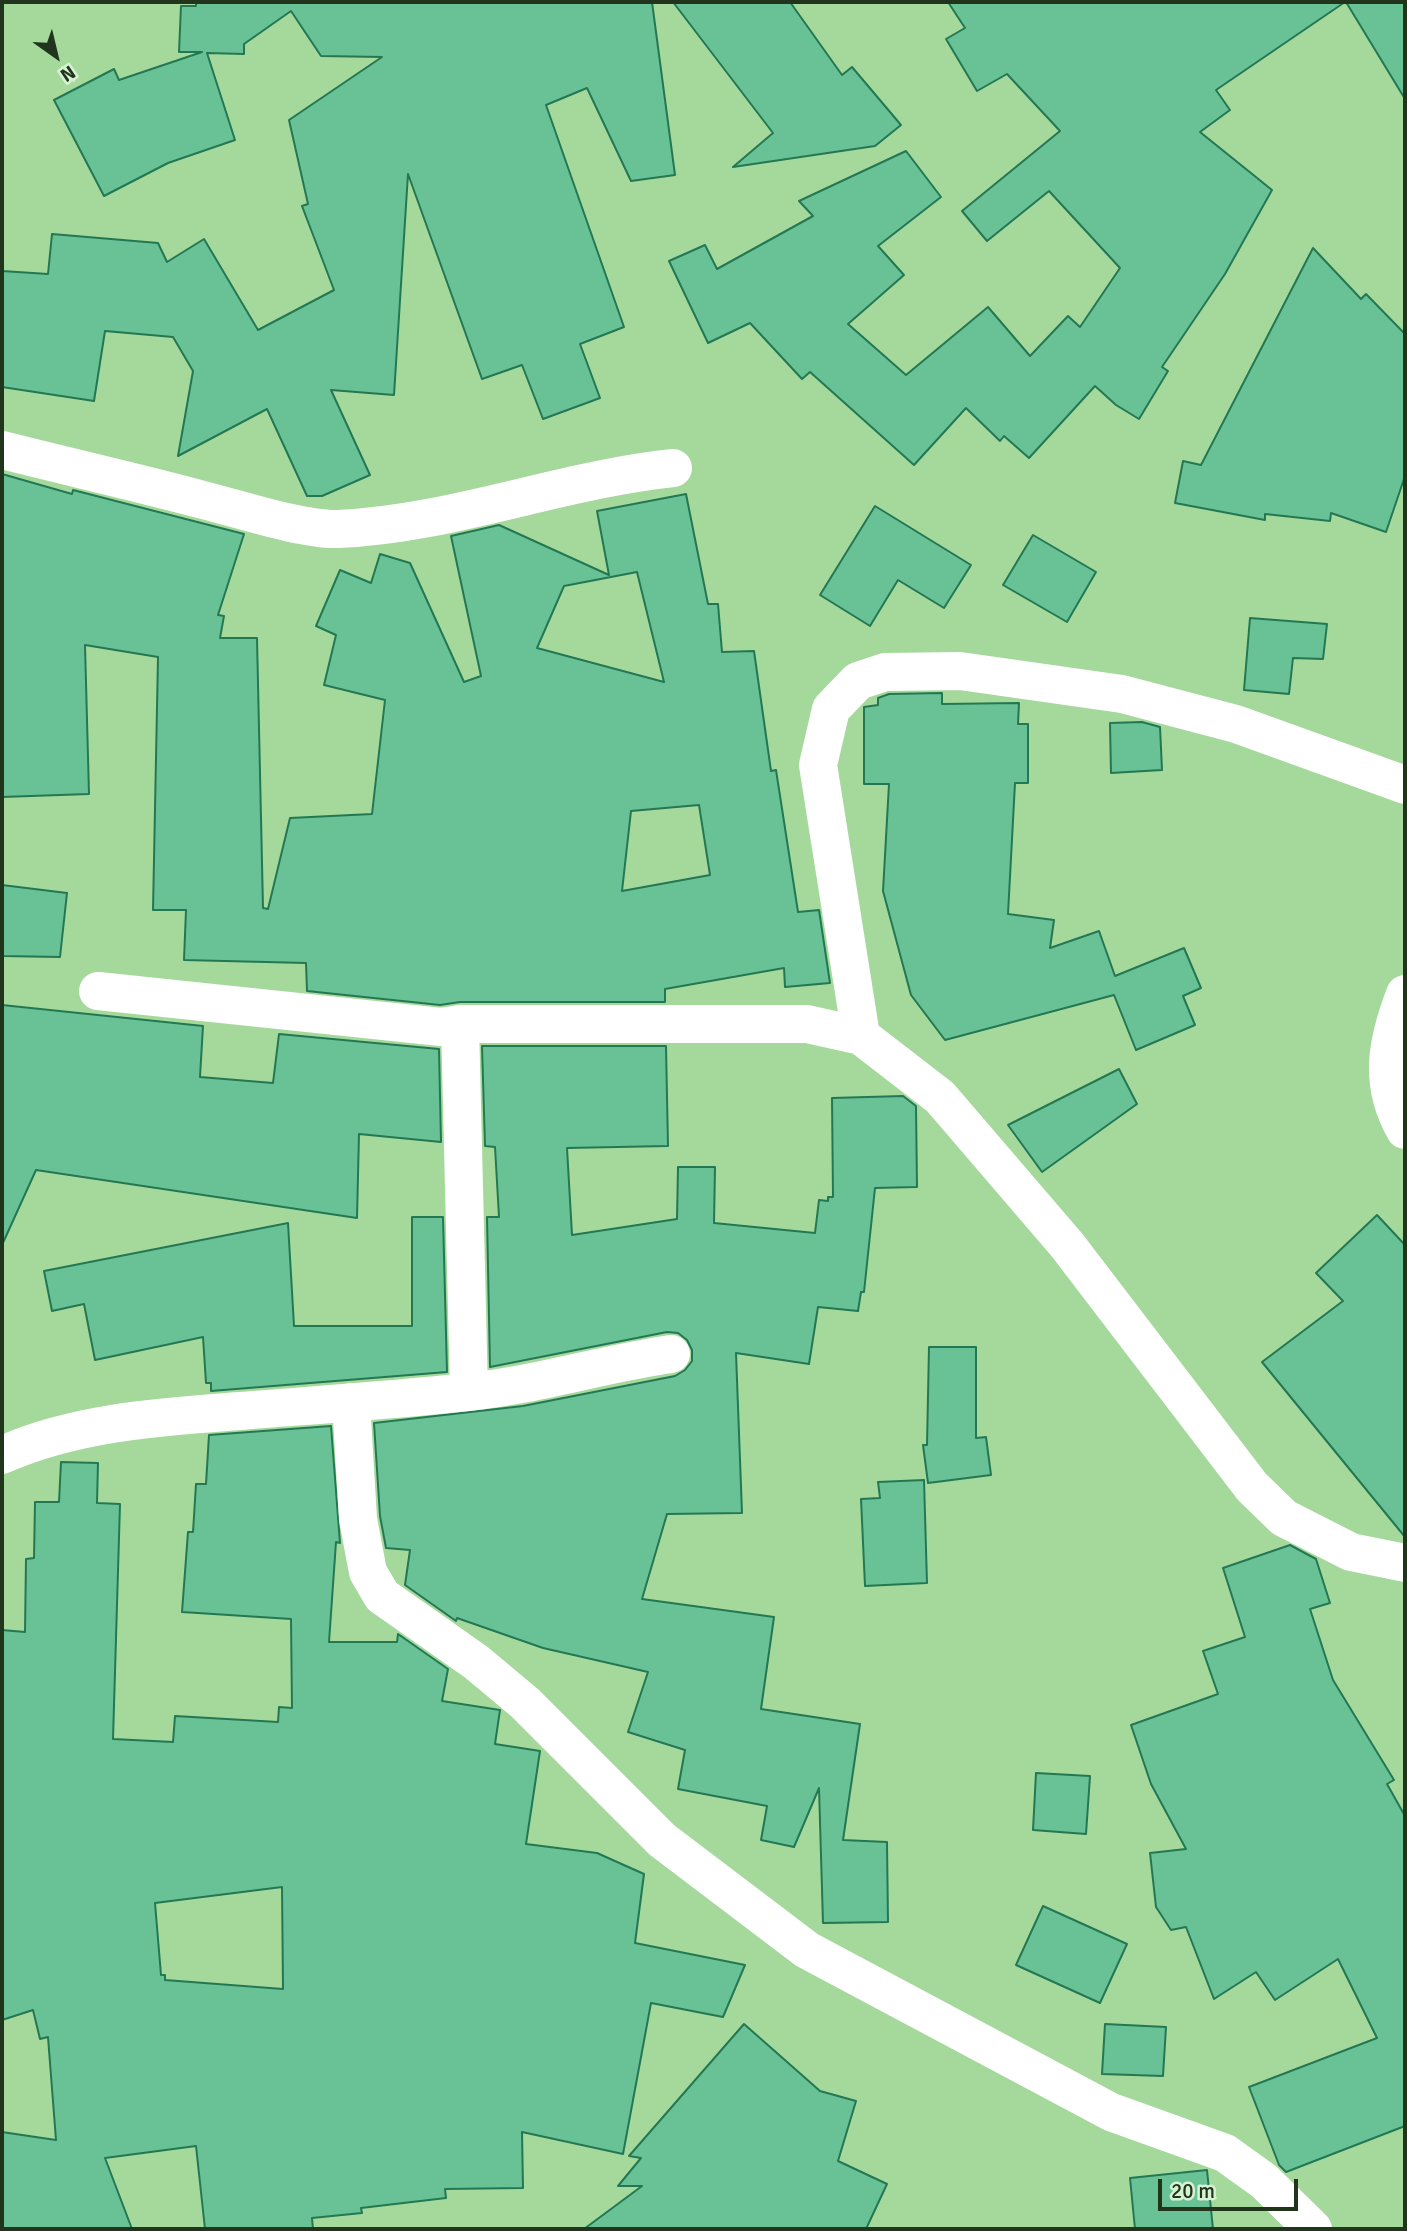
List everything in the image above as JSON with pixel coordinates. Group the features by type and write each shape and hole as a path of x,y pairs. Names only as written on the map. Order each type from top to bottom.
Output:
{"street":[{"path":"2,450 266,516 335,529 392,523 507,502 634,472 673,468"},
{"path":"861,1036 818,765 831,709 858,681 885,672 960,671 1122,694 1236,724 1405,785"},
{"path":"99,991 441,1027 460,1024 807,1024 861,1036 940,1097 1067,1245 1252,1488 1284,1518 1351,1552 1405,1563"},
{"path":"1405,994 1390,1034 1386,1076 1394,1111 1405,1130"},
{"path":"460,1024 469,1392"},
{"path":"2,1455 27,1444 148,1418 469,1392 531,1384 616,1362 671,1354"},
{"path":"351,1402 358,1519 368,1572 382,1596 476,1661 525,1703 662,1840 807,1950 1111,2112 1225,2153 1264,2181 1314,2229"}],"building":[{"path":"196,2 652,2 675,175 631,181 587,88 546,105 624,327 580,344 600,398 543,419 522,365 482,379 408,174 394,395 331,390 370,475 322,496 307,496 267,409 178,456 193,371 173,337 105,331 94,401 2,387 2,271 48,274 52,234 158,243 167,262 204,239 258,330 334,290 302,206 308,204 289,120 382,57 321,56 291,11 244,44 244,54 207,53 235,140 168,163 104,196 54,100 114,69 119,80 202,52 179,52 181,6 196,6"},
{"path":"673,2 790,2 842,75 852,67 901,125 875,146 733,167 773,133"},
{"path":"948,2 1345,2 1216,90 1230,110 1200,132 1272,190 1225,274 1162,367 1168,371 1139,419 1116,405 1095,386 1029,458 1004,436 1000,441 966,408 914,465 810,372 802,379 750,323 708,343 669,261 705,245 717,269 813,216 799,201 906,151 941,197 878,246 904,275 848,324 906,375 988,307 1030,356 1068,316 1080,327 1120,268 1049,191 987,241 962,211 1060,131 1007,74 977,91 946,39 965,28"},
{"path":"1346,2 1405,2 1405,99"},
{"path":"1313,248 1361,299 1366,294 1405,334 1405,476 1386,532 1331,513 1330,521 1265,514 1265,520 1175,503 1183,461 1201,465"},
{"path":"2,474 72,494 73,490 244,534 218,615 224,616 220,638 257,638 263,908 268,909 290,818 372,814 385,700 324,685 336,635 316,626 340,570 371,583 380,554 410,563 464,682 481,676 451,536 499,525 609,575 597,511 686,494 708,604 718,604 722,652 754,651 771,771 776,770 798,912 819,910 830,983 785,987 784,968 665,989 665,1002 460,1002 440,1005 307,991 306,963 184,960 186,910 153,910 158,657 85,645 89,794 2,797","holes":["637,572 664,682 537,648 564,586","699,805 710,875 622,891 631,811"]},
{"path":"875,506 971,565 944,608 898,580 870,626 820,595"},
{"path":"1033,535 1096,572 1067,622 1003,585"},
{"path":"1250,618 1327,624 1323,659 1293,658 1289,694 1244,690"},
{"path":"942,693 942,704 1019,703 1018,724 1028,724 1028,783 1015,783 1008,914 1054,920 1050,948 1099,931 1115,976 1184,948 1201,988 1183,996 1195,1025 1136,1050 1114,995 945,1040 911,995 883,891 889,784 864,784 864,707 878,705 878,698 889,694"},
{"path":"1142,722 1160,727 1162,770 1111,773 1110,723"},
{"path":"2,885 67,893 60,957 2,956"},
{"path":"2,1005 203,1026 200,1077 273,1083 279,1034 439,1049 441,1142 359,1134 357,1218 36,1170 2,1245"},
{"path":"482,1046 666,1046 668,1146 567,1148 572,1235 677,1219 678,1167 715,1167 714,1223 815,1233 819,1200 828,1201 828,1197 833,1197 832,1098 903,1096 916,1106 917,1187 875,1188 864,1292 861,1292 858,1311 818,1307 809,1364 736,1353 742,1513 667,1514 642,1599 774,1617 761,1709 860,1724 843,1840 887,1842 888,1922 823,1923 819,1788 794,1847 761,1840 767,1806 678,1789 685,1750 628,1732 648,1672 543,1648 457,1618 456,1621 405,1585 410,1550 386,1548 380,1516 374,1423 523,1406 675,1376 685,1370 692,1361 692,1350 687,1340 678,1333 667,1332 490,1367 487,1217 499,1217 495,1147 485,1146"},
{"path":"1119,1069 1137,1104 1042,1172 1008,1125"},
{"path":"1377,1215 1405,1245 1405,1537 1262,1362 1343,1301 1316,1273"},
{"path":"412,1217 443,1217 447,1372 211,1391 211,1383 206,1383 203,1337 95,1360 84,1304 52,1311 44,1271 288,1223 294,1326 412,1326"},
{"path":"929,1347 976,1347 976,1438 986,1437 991,1475 928,1483 923,1445 927,1445"},
{"path":"331,1426 340,1543 336,1542 329,1642 397,1642 398,1634 448,1669 442,1701 500,1710 495,1744 540,1751 526,1844 597,1853 644,1874 635,1943 745,1965 723,2017 651,2003 623,2154 522,2132 523,2188 445,2189 446,2198 361,2208 362,2213 312,2218 313,2229 205,2229 196,2146 105,2158 132,2229 2,2229 2,2132 56,2140 48,2037 40,2039 33,2010 2,2020 2,1630 25,1632 26,1559 34,1558 35,1502 59,1502 61,1462 98,1463 97,1503 120,1504 113,1739 173,1742 175,1716 278,1722 279,1707 292,1708 291,1619 182,1612 188,1532 193,1532 196,1484 206,1484 209,1435","holes":["282,1887 283,1989 165,1980 165,1975 161,1975 155,1903"]},
{"path":"924,1480 927,1583 865,1586 861,1499 880,1498 878,1482"},
{"path":"1290,1545 1316,1559 1330,1603 1310,1609 1333,1680 1394,1780 1387,1784 1405,1816 1405,2126 1286,2172 1279,2165 1249,2087 1377,2038 1338,1959 1275,2000 1256,1972 1214,1999 1186,1927 1171,1930 1156,1907 1150,1853 1186,1849 1151,1784 1131,1725 1218,1694 1203,1651 1245,1637 1223,1568"},
{"path":"1036,1773 1090,1776 1086,1834 1033,1830"},
{"path":"1043,1906 1127,1944 1100,2003 1016,1965"},
{"path":"744,2024 820,2091 856,2101 838,2161 887,2184 866,2229 584,2229 642,2186 618,2186 641,2158 629,2156"},
{"path":"1105,2024 1166,2027 1163,2076 1102,2074"},
{"path":"1207,2170 1213,2229 1135,2229 1130,2178"}]}
